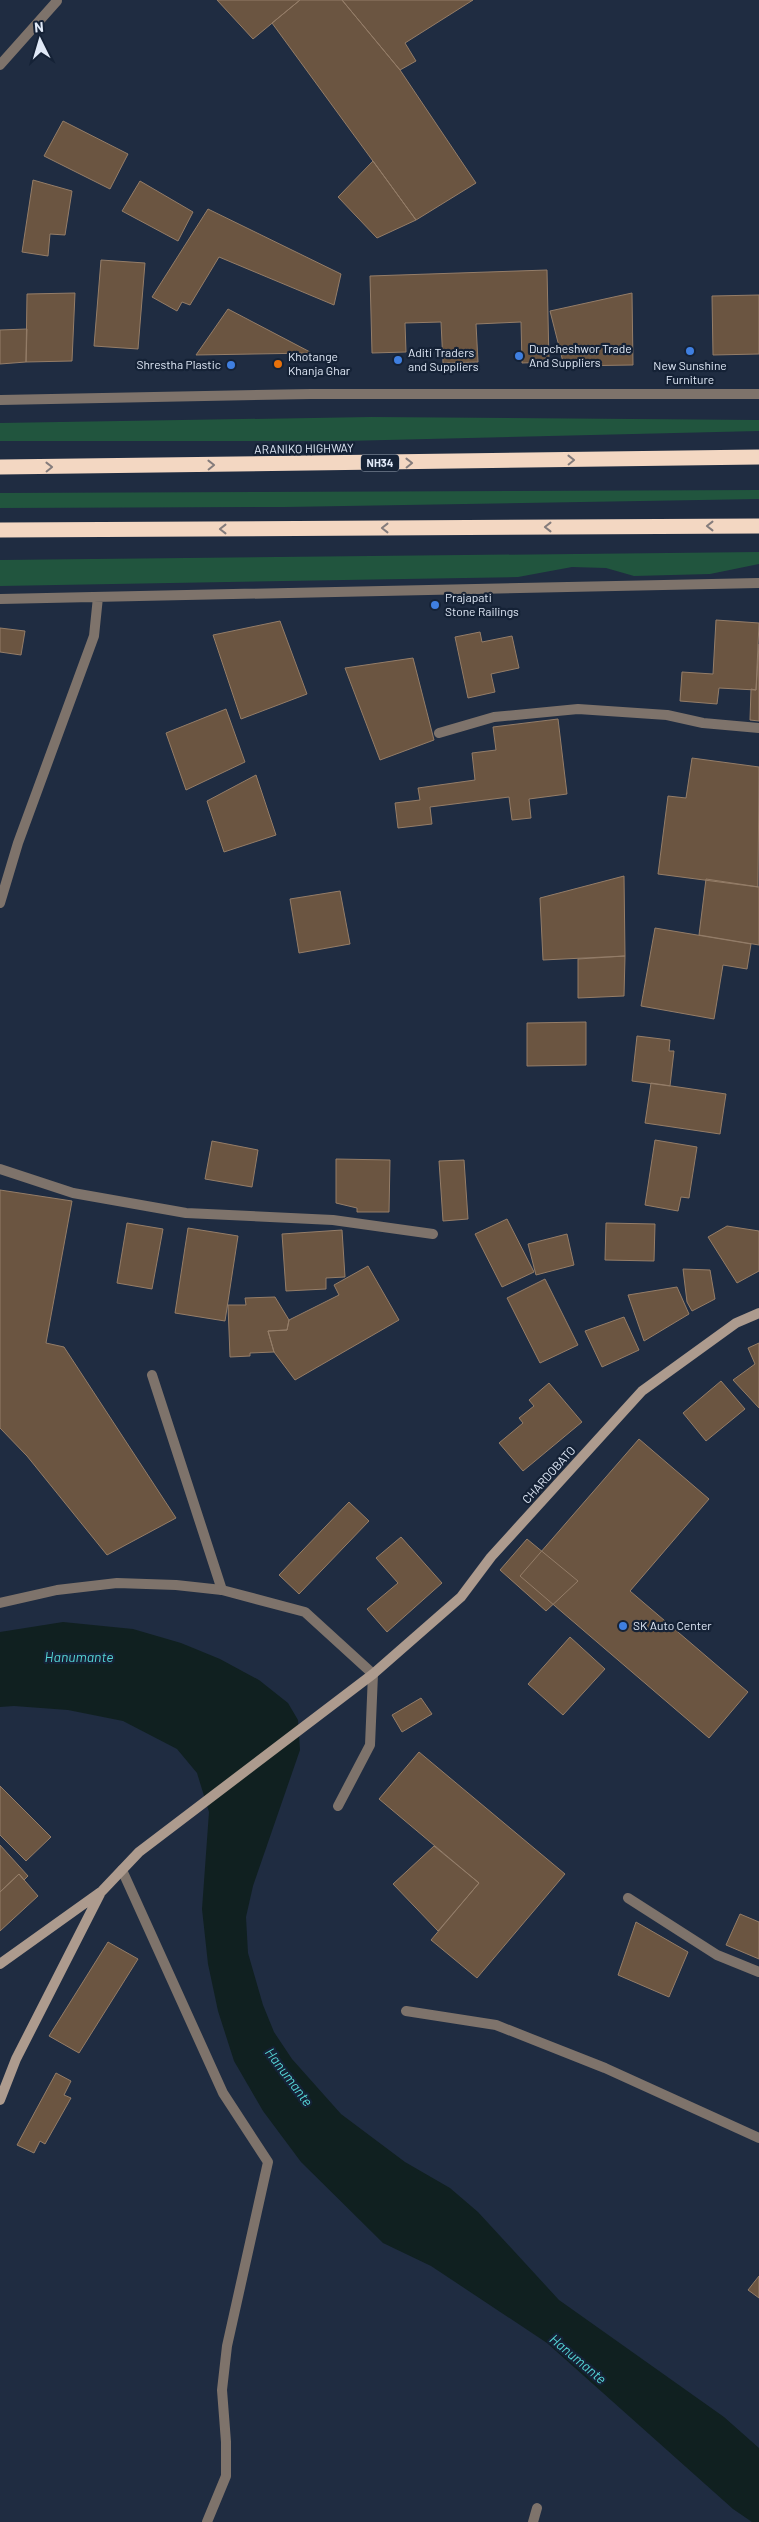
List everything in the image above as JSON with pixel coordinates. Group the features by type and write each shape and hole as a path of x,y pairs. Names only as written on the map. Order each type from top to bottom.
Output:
{"highway":[{"name":"ARANIKO HIGHWAY","path":"0,467 759,457"},
{"path":"0,530 759,526"}],"street":[{"path":"0,65 57,1"},
{"path":"0,400 310,394 759,394"},
{"path":"0,598 759,584"},
{"path":"0,902 18,842 94,636 98,597"},
{"path":"439,733 494,717 578,709 667,715 703,723 759,728"},
{"path":"0,1169 73,1193 186,1213 333,1220 433,1234"},
{"name":"CHARDOBATO","path":"102,1891 139,1852 373,1674 460,1596 491,1557 642,1390 736,1323 759,1313"},
{"path":"152,1376 222,1590"},
{"path":"0,1604 57,1590 117,1583 176,1585 222,1590 305,1612 373,1674 370,1745 338,1806"},
{"path":"122,1870 223,2093 268,2162 227,2346 222,2390 226,2442 226,2476 207,2522"},
{"path":"0,1964 102,1891"},
{"path":"0,2100 16,2059 102,1891"},
{"path":"628,1898 718,1956 759,1972"},
{"path":"406,2011 496,2025 605,2068 759,2138"},
{"path":"533,2522 537,2508"}],"green space":[{"path":"371,417 759,420 759,431 345,441 0,441 0,423"},
{"path":"759,490 759,499 285,507 0,508 0,493"},
{"path":"759,552 759,564 710,574 634,576 606,568 572,567 518,577 0,586 0,560"}],"water":[{"name":"Hanumante","path":"63,1622 133,1629 181,1643 220,1659 259,1680 288,1703 298,1720 300,1750 253,1886 246,1917 248,1953 263,2005 274,2032 292,2059 341,2114 405,2162 450,2188 478,2212 559,2300 724,2417 759,2448 759,2522 752,2522 733,2509 547,2343 431,2266 383,2243 301,2162 263,2111 234,2061 218,2011 208,1964 202,1909 209,1812 197,1773 177,1749 123,1721 68,1710 14,1706 0,1707 0,1632"}],"building":[{"path":"217,0 300,0 253,39"},
{"path":"300,0 342,0 400,70 476,183 416,220 272,23"},
{"path":"342,0 473,0 405,43 416,61 400,70"},
{"path":"63,121 128,154 110,189 44,156"},
{"path":"373,161 416,220 377,238 338,197"},
{"path":"33,180 72,191 65,235 50,234 48,256 22,252"},
{"path":"140,181 193,212 178,241 122,211"},
{"path":"208,209 341,274 334,305 219,257 190,305 182,302 177,311 152,297"},
{"path":"101,260 145,263 138,349 94,346"},
{"path":"547,270 549,362 522,363 521,322 476,324 478,362 443,363 441,322 405,323 406,352 372,353 370,276"},
{"path":"75,293 72,361 26,362 27,294"},
{"path":"632,293 633,365 564,366 550,311"},
{"path":"759,295 759,354 713,355 712,296"},
{"path":"228,309 312,353 196,355"},
{"path":"27,329 26,362 0,364 0,330"},
{"path":"716,620 759,623 756,690 719,688 717,704 680,701 682,672 713,674"},
{"path":"280,621 307,694 241,719 213,635"},
{"path":"0,628 25,631 21,655 0,652"},
{"path":"480,632 482,642 512,636 519,668 491,674 495,692 468,698 455,637"},
{"path":"759,644 759,721 750,720 751,689 756,690"},
{"path":"413,658 434,740 380,760 345,668"},
{"path":"226,709 245,762 186,790 166,733"},
{"path":"558,719 567,794 529,799 531,818 512,820 509,797 430,807 432,824 398,828 395,803 420,800 418,788 475,780 472,753 496,750 493,727"},
{"path":"692,758 759,767 758,887 658,874 668,796 686,798"},
{"path":"256,775 276,835 224,852 207,801"},
{"path":"624,876 625,956 543,960 540,898"},
{"path":"706,879 759,887 759,945 699,935"},
{"path":"340,891 350,944 299,953 290,899"},
{"path":"655,928 751,944 747,969 723,965 714,1019 641,1006"},
{"path":"625,956 624,996 578,998 578,959"},
{"path":"586,1022 586,1065 527,1066 527,1023"},
{"path":"637,1036 670,1040 669,1051 674,1051 670,1086 632,1081"},
{"path":"651,1083 726,1094 720,1134 645,1123"},
{"path":"655,1140 697,1147 689,1198 681,1197 678,1211 645,1205"},
{"path":"212,1141 258,1150 252,1187 205,1179"},
{"path":"336,1159 390,1160 389,1212 357,1212 357,1208 336,1203"},
{"path":"464,1160 468,1219 443,1221 439,1161"},
{"path":"0,1190 72,1201 46,1343 64,1347 176,1518 107,1555 27,1456 0,1428"},
{"path":"507,1219 534,1272 502,1287 475,1234"},
{"path":"127,1223 163,1229 152,1289 117,1283"},
{"path":"606,1223 655,1224 654,1261 605,1260"},
{"path":"727,1226 759,1231 759,1271 737,1283 708,1237"},
{"path":"188,1228 238,1236 225,1321 175,1313"},
{"path":"342,1230 345,1277 326,1278 326,1289 286,1291 282,1234"},
{"path":"567,1234 574,1265 536,1275 528,1244"},
{"path":"368,1266 399,1320 295,1380 274,1352 268,1331 287,1330 289,1320 339,1295 334,1285"},
{"path":"683,1269 710,1270 715,1299 692,1311 687,1302"},
{"path":"545,1279 578,1345 540,1363 507,1298"},
{"path":"677,1287 689,1314 644,1341 628,1295"},
{"path":"275,1297 289,1320 287,1330 268,1331 274,1352 250,1353 250,1356 230,1357 228,1305 246,1305 245,1298"},
{"path":"624,1317 639,1350 602,1367 585,1331"},
{"path":"759,1343 759,1408 733,1380 755,1364 748,1348"},
{"path":"721,1381 745,1409 706,1441 683,1413"},
{"path":"549,1383 582,1422 523,1471 499,1443 523,1423 519,1418 534,1406 529,1400"},
{"path":"639,1439 709,1499 630,1591 748,1692 709,1738 520,1576"},
{"path":"349,1502 369,1521 299,1594 279,1575"},
{"path":"401,1537 442,1583 387,1632 367,1609 398,1583 376,1558"},
{"path":"527,1539 578,1581 546,1611 500,1570"},
{"path":"570,1637 605,1669 563,1715 528,1684"},
{"path":"421,1698 432,1714 402,1732 392,1715"},
{"path":"419,1752 565,1874 477,1978 431,1940 479,1883 379,1799"},
{"path":"0,1786 51,1837 26,1861 0,1835"},
{"path":"0,1845 28,1876 24,1880 19,1874 0,1892"},
{"path":"434,1846 479,1883 438,1931 393,1884"},
{"path":"19,1874 38,1896 0,1931 0,1892"},
{"path":"740,1914 759,1922 759,1959 726,1945"},
{"path":"636,1922 688,1952 669,1997 618,1975"},
{"path":"108,1942 138,1959 79,2053 49,2036"},
{"path":"56,2073 71,2081 64,2095 71,2098 45,2144 40,2141 34,2153 17,2145"},
{"path":"759,2276 759,2298 748,2290"}],"place":[{"name":"New Sunshine Furniture","path":"690,351"},
{"name":"Dupcheshwor Trade And Suppliers","path":"519,356"},
{"name":"Aditi Traders and Suppliers","path":"398,360"},
{"name":"Khotange Khanja Ghar","path":"278,364"},
{"name":"Shrestha Plastic","path":"231,365"},
{"name":"Prajapati Stone Railings","path":"435,605"},
{"name":"SK Auto Center","path":"623,1626"}]}
